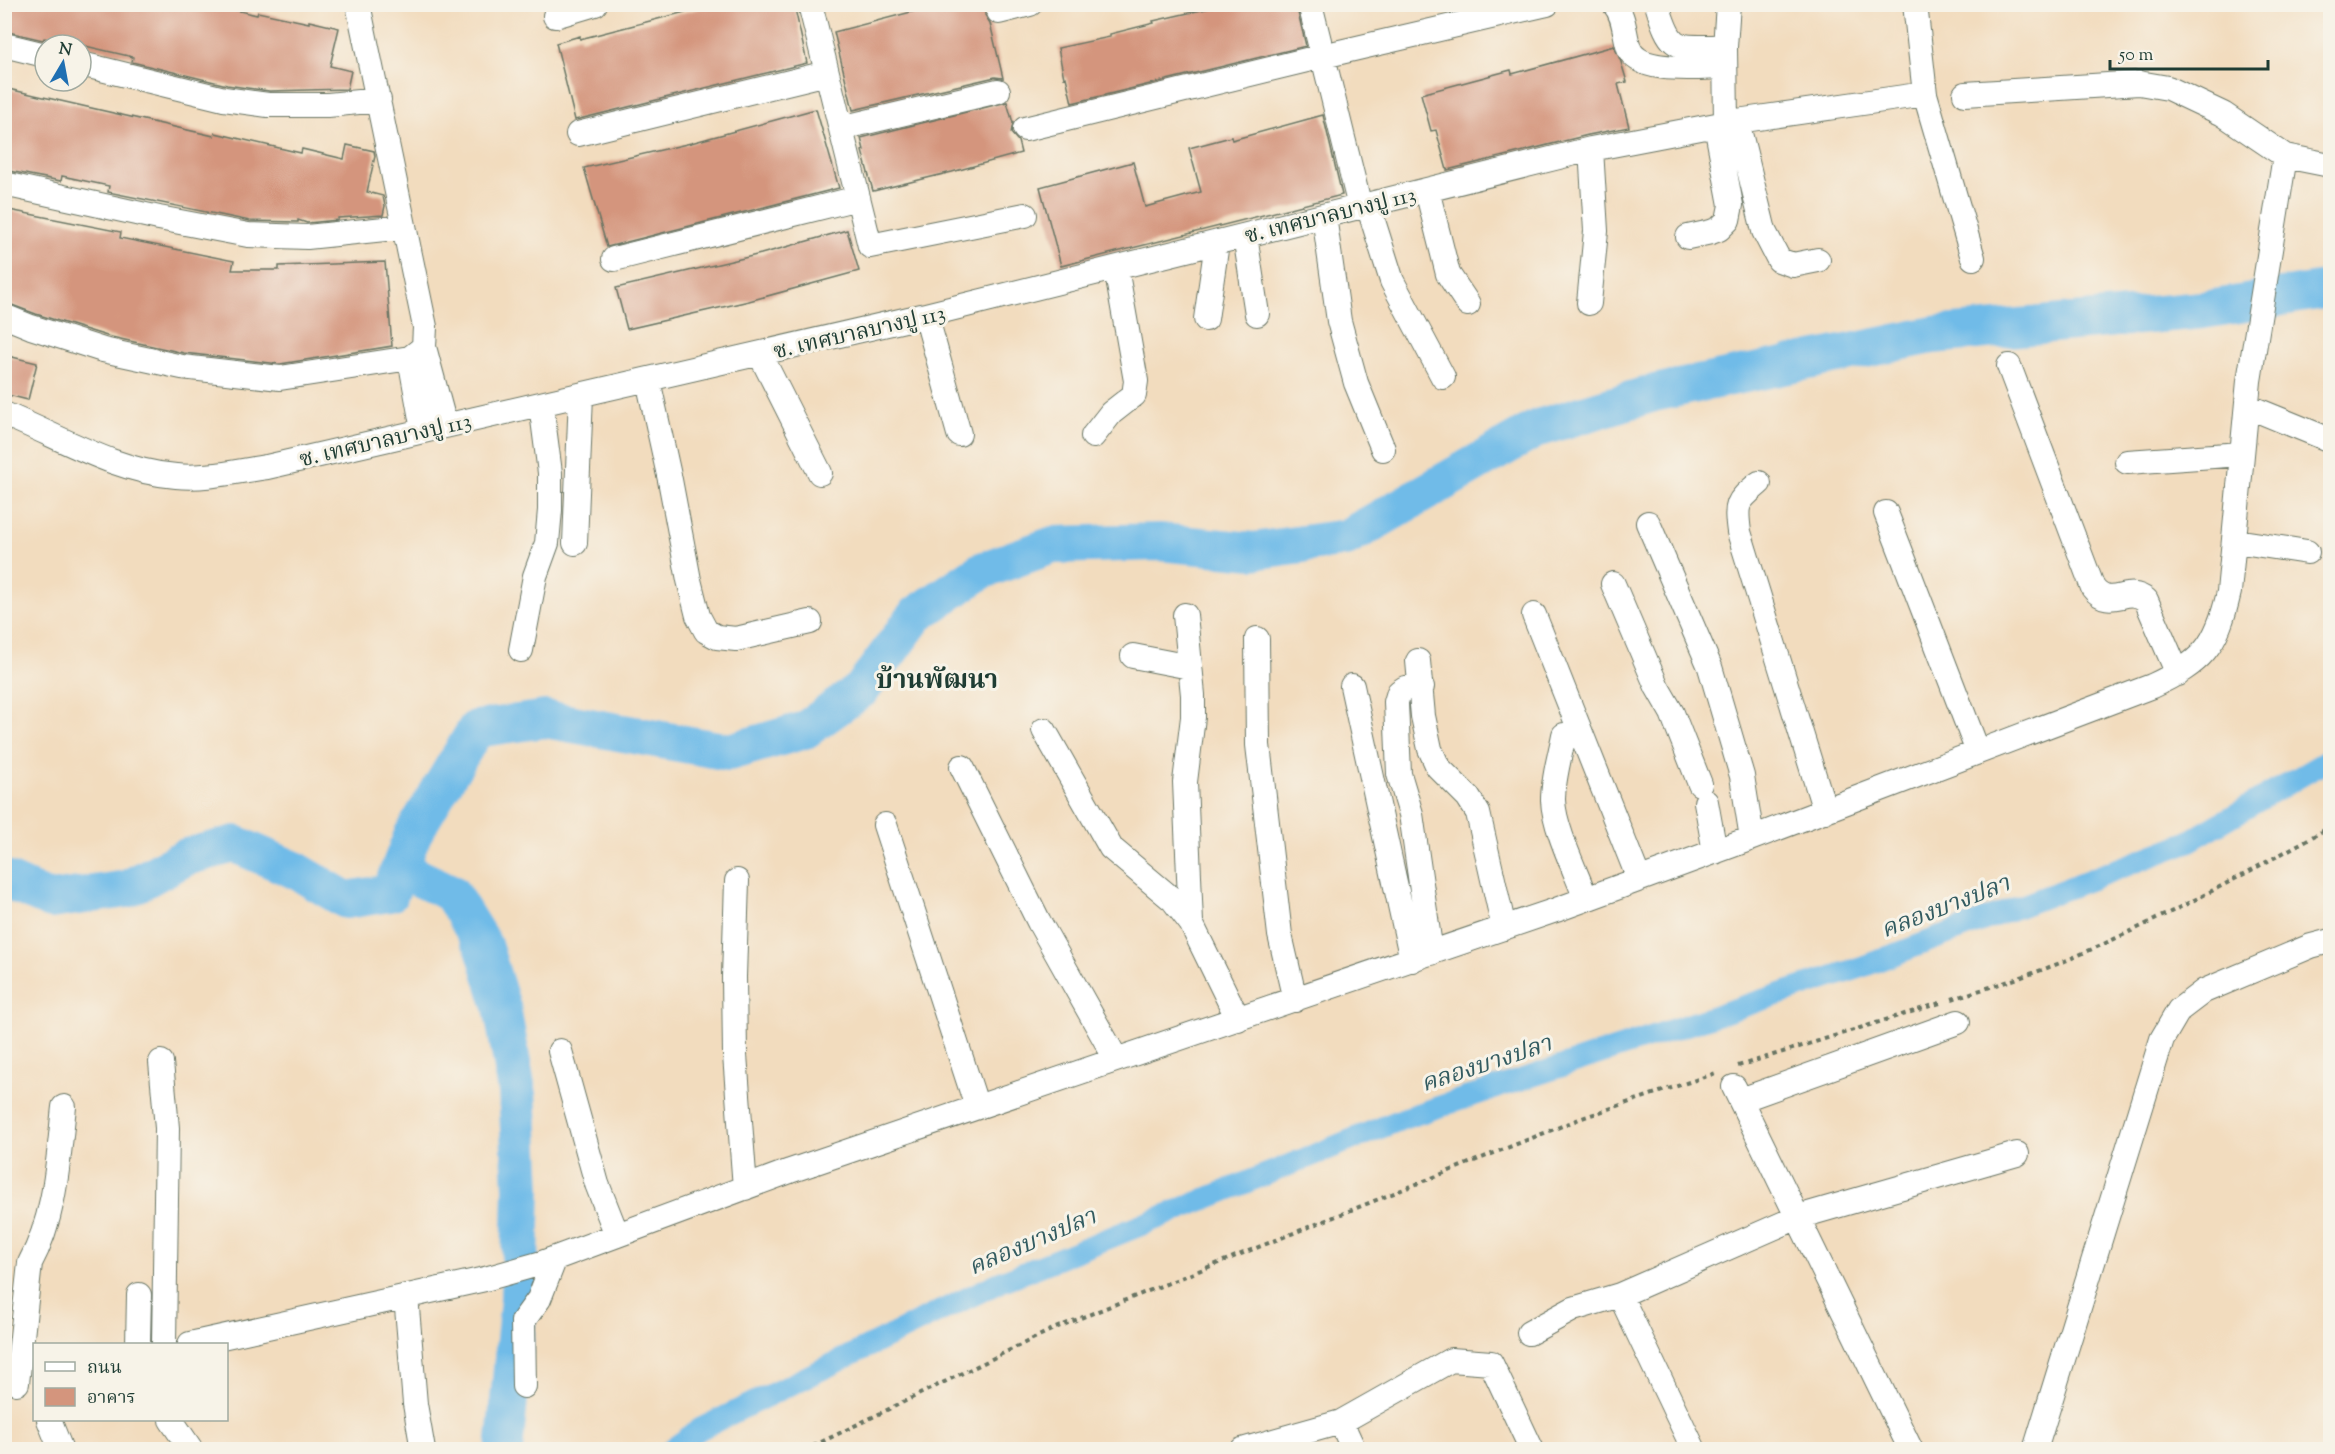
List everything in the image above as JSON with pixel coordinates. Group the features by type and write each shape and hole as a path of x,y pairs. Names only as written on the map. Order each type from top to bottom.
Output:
{"street":[{"path":"358,4 424,327 417,352 434,428"},
{"path":"555,16 594,4"},
{"path":"999,12 1030,4"},
{"path":"1310,4 1364,206 1392,281 1415,329 1443,377"},
{"path":"1025,129 1547,4"},
{"path":"1614,4 1620,10 1629,50 1642,63 1654,66 1724,57"},
{"path":"1657,4 1669,39 1677,45 1724,57"},
{"path":"1688,237 1719,229 1728,220 1731,205 1724,57 1728,4"},
{"path":"1915,4 1925,94 1973,258"},
{"path":"811,5 870,246 1025,214"},
{"path":"4,45 33,52"},
{"path":"93,67 224,99 268,105 328,105 379,100"},
{"path":"578,134 827,73"},
{"path":"1965,94 2139,83 2168,88 2223,114 2285,156 2331,165"},
{"path":"840,128 998,91"},
{"name":"ซ. เทศบาลบางปู 113","path":"4,414 105,459 146,473 179,477 267,467 926,315 1591,149 1726,123 1925,94"},
{"path":"1726,123 1764,231 1779,260 1793,265 1818,260"},
{"path":"1589,303 1596,231 1591,149"},
{"path":"194,1343 485,1279 548,1260 790,1171 1586,899 1825,811 2178,674 2198,660 2212,643 2223,622 2235,541 2254,340 2285,156"},
{"path":"4,184 248,235 308,237 404,226"},
{"path":"1427,190 1448,274 1468,304"},
{"path":"614,259 858,198"},
{"path":"1324,216 1339,321 1356,383 1383,449"},
{"path":"1245,236 1257,314"},
{"path":"1206,319 1210,277 1217,243"},
{"path":"1093,436 1111,413 1134,394 1134,369 1116,268"},
{"path":"926,315 958,434"},
{"path":"4,316 103,350 182,367 280,378 417,352"},
{"path":"760,354 820,473"},
{"path":"2009,366 2093,588 2100,597 2109,599 2132,594 2146,600 2178,674"},
{"path":"648,380 689,580 698,616 706,631 717,638 736,639 810,622"},
{"path":"575,543 581,395"},
{"path":"521,650 535,576 547,543 550,510 550,473 541,404"},
{"path":"2247,406 2331,440"},
{"path":"2127,462 2242,454"},
{"path":"1759,483 1739,501 1737,514 1739,532 1825,811"},
{"path":"1886,513 1977,752"},
{"path":"1648,523 1710,667 1742,776 1752,838"},
{"path":"2235,541 2307,552"},
{"path":"1613,584 1657,687 1672,713 1703,793 1715,852"},
{"path":"1185,615 1193,717 1185,782 1191,923"},
{"path":"1534,615 1639,879"},
{"path":"1257,639 1258,745 1280,935 1295,1000"},
{"path":"1133,656 1190,667"},
{"path":"1418,660 1423,716 1430,749 1438,767 1468,797 1478,813 1504,928"},
{"path":"1352,686 1421,956"},
{"path":"1421,956 1411,814 1399,774 1396,702 1399,692 1405,688 1422,687"},
{"path":"1044,730 1111,848 1173,900 1191,923 1238,1019"},
{"path":"1564,735 1556,771 1553,800 1556,818 1586,899"},
{"path":"962,767 1039,922 1116,1059"},
{"path":"885,825 977,1107"},
{"path":"737,881 734,977 735,1055 745,1188"},
{"path":"2035,1449 2162,1040 2179,1010 2204,991 2311,946 2331,941"},
{"path":"1911,1449 1731,1082 1958,1022"},
{"path":"560,1051 597,1184 616,1235"},
{"path":"161,1062 166,1128 164,1343"},
{"path":"25,1381 30,1263 41,1239 54,1191 64,1107"},
{"path":"1529,1333 1573,1309 1620,1295 1798,1217 2017,1154"},
{"path":"524,1386 523,1321 540,1299 548,1260"},
{"path":"138,1343 139,1295"},
{"path":"1620,1295 1694,1449"},
{"path":"406,1296 415,1404 423,1449"},
{"path":"1242,1449 1341,1422 1451,1360 1491,1363 1532,1449"},
{"path":"51,1421 61,1449"},
{"path":"172,1421 190,1448"},
{"path":"1341,1422 1354,1449"}],"path":[{"path":"805,1449 1053,1329 1582,1118 1731,1082 2064,961 2128,933 2331,827"}],"building":[{"path":"4,4 210,4 257,15 258,12 339,28 330,66 351,71 347,89 269,91 227,85 132,62 133,57 93,48 93,33 33,33 33,38 4,31"},
{"path":"716,4 794,4 807,63 575,120 556,43"},
{"path":"942,4 985,4 985,15 990,23 1003,78 995,77 853,110 834,32"},
{"path":"1228,4 1296,4 1306,46 1072,103 1058,48 1110,37 1110,34 1154,23 1153,21"},
{"path":"1614,46 1627,82 1618,84 1629,127 1447,170 1436,130 1431,131 1421,94 1511,70 1512,74"},
{"path":"4,88 214,136 215,133 301,153 302,149 344,159 347,145 374,151 375,156 367,192 383,196 385,206 383,215 307,223 298,220 298,222 250,221 108,192 109,186 62,176 61,181 4,170"},
{"path":"1007,102 1013,123 1011,133 1018,141 1021,153 873,191 862,151 864,150 861,138"},
{"path":"816,109 839,188 607,247 584,168 691,143"},
{"path":"1323,115 1342,195 1061,266 1040,187 1133,162 1145,207 1201,192 1189,148 1231,137 1232,140"},
{"path":"4,209 121,232 120,238 234,261 232,270 279,270 279,266 385,262 392,346 280,364 184,353 107,336 36,314 4,302"},
{"path":"847,230 859,271 749,301 627,329 616,288 761,254"},
{"path":"4,355 37,363 28,400 4,394"}],"waterway":[{"path":"4,879 51,900 127,889 186,857 235,844 297,871 346,900 390,893 413,834 476,729 545,719 729,752 805,730 862,689 916,615 981,571 1053,545 1159,542 1253,551 1346,538 1538,428 1654,393 1933,335 2203,310 2330,289"},
{"name":"คลองบางปลา","path":"671,1450 700,1429 998,1283 1405,1118 1859,968 2188,842 2330,759"},
{"path":"400,869 451,893 483,945 502,1007 517,1091 522,1188 519,1298 504,1450"}],"district":[{"name":"บ้านพัฒนา","path":"937,679"}]}
